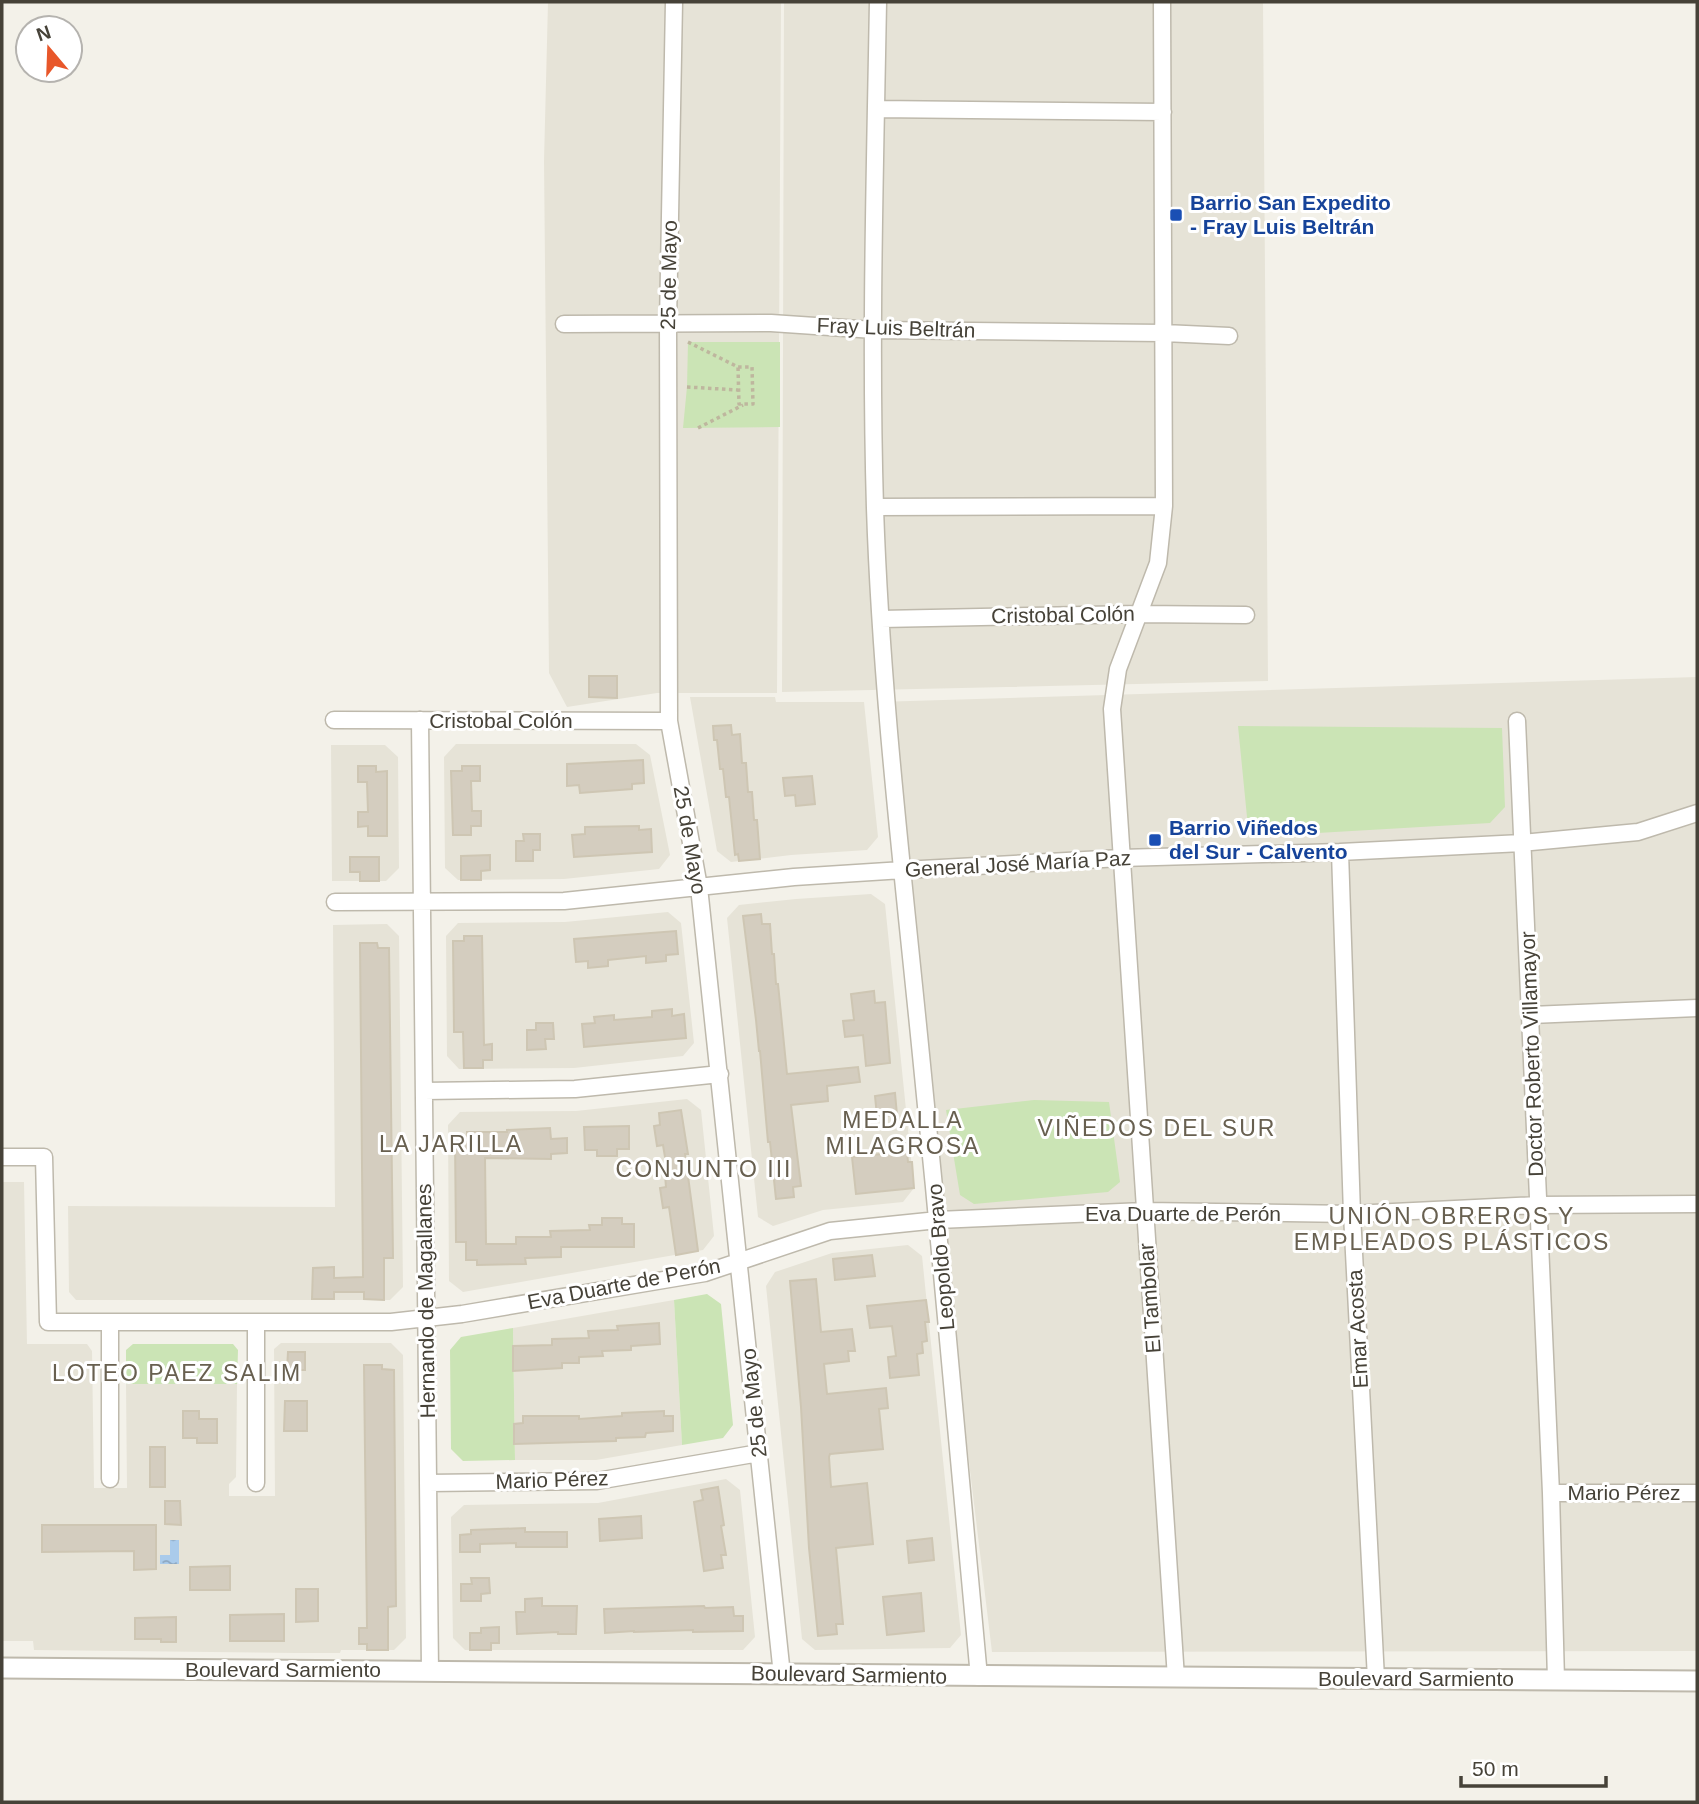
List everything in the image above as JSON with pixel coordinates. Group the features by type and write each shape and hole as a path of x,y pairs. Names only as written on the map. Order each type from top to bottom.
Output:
{"street":[{"name":"25 de Mayo","path":"674,2 668,323 668,721 699,887 782,1675"},
{"name":"Leopoldo Bravo","path":"878,2 874,330 875,507 881,619 887,712 979,1677"},
{"name":"El Tambolar","path":"1162,2 1164,506 1158,563 1118,668 1112,709 1175,1678"},
{"path":"877,108 1163,112"},
{"name":"Fray Luis Beltrán","path":"564,324 771,323 874,330 1229,335"},
{"path":"875,507 1164,506"},
{"name":"Cristobal Colón","path":"881,619 1138,614 1246,615"},
{"name":"Cristobal Colón","path":"334,720 668,721"},
{"name":"Hernando de Magallanes","path":"420,720 430,1671"},
{"name":"Doctor Roberto Villamayor","path":"1517,721 1556,1680"},
{"name":"General José María Paz","path":"335,902 564,901 794,877 902,870 1121,858 1340,852 1522,843 1638,832 1697,813"},
{"name":"Emar Acosta","path":"1340,852 1352,1214 1376,1679"},
{"path":"1531,1016 1697,1008"},
{"path":"424,1091 575,1089 720,1074"},
{"name":"Eva Duarte de Perón","path":"2,1157 44,1157 48,1322 391,1322 462,1314 705,1273 830,1231 937,1220 1144,1211 1352,1214 1538,1205 1697,1204"},
{"path":"110,1322 110,1479"},
{"path":"256,1322 256,1483"},
{"name":"Mario Pérez","path":"428,1483 597,1481 759,1453"},
{"name":"Mario Pérez","path":"1550,1493 1697,1493"},
{"name":"Boulevard Sarmiento","path":"2,1668 1697,1681"}],"path":[{"path":"688,342 738,367 752,367 752,404 738,404 738,367"},
{"path":"687,387 738,390"},
{"path":"698,428 745,404"}],"shaded area":[{"path":"548,2 781,2 777,693 657,693 567,707 549,673 544,161"},
{"path":"784,2 1263,2 1268,681 782,692"},
{"path":"1697,677 1697,1651 992,1652 877,702"},
{"path":"690,697 775,697 776,702 864,702 878,837 867,850 731,862 717,851"},
{"path":"456,744 636,744 650,755 670,855 659,869 564,879 458,880 445,868 444,757"},
{"path":"331,745 385,745 398,757 399,868 386,881 332,881"},
{"path":"871,894 885,904 914,1188 903,1202 823,1210 773,1226 758,1217 727,918 739,905"},
{"path":"668,912 681,923 694,1043 683,1056 574,1068 459,1069 447,1056 446,936 458,923 565,922"},
{"path":"387,924 399,936 403,1287 390,1300 76,1300 69,1292 68,1206 335,1207 333,925"},
{"path":"687,1099 701,1110 714,1236 703,1250 463,1292 449,1281 448,1125 460,1112 576,1111"},
{"path":"2,1182 24,1182 27,1344 87,1344 92,1351 94,1488 127,1488 126,1384 237,1384 236,1477 229,1484 229,1496 275,1496 274,1349 281,1343 391,1343 403,1355 406,1638 394,1650 296,1653 34,1650 33,1641 2,1641"},
{"path":"908,1245 922,1256 961,1635 950,1648 815,1650 802,1639 766,1286 775,1272 832,1253"},
{"path":"674,1300 682,1445 596,1460 515,1460 513,1328"},
{"path":"726,1479 740,1490 755,1637 743,1650 465,1650 453,1638 451,1517 464,1505 598,1503"}],"green space":[{"path":"688,342 780,342 780,427 683,428"},
{"path":"1238,726 1502,728 1505,807 1490,823 1249,837"},
{"path":"1034,1100 1109,1102 1120,1182 1108,1192 974,1204 960,1195 946,1110"},
{"path":"707,1294 721,1304 733,1425 723,1438 682,1445 674,1300"},
{"path":"513,1328 515,1460 463,1461 451,1449 450,1350 461,1337"},
{"path":"133,1344 233,1344 238,1350 237,1384 126,1384 126,1350"}],"water":[{"path":"170,1540 179,1540 179,1564 160,1564 160,1555 170,1555"}],"building":[{"path":"589,676 617,676 617,698 589,697"},
{"path":"731,725 732,735 740,734 742,763 746,763 748,792 752,792 754,820 757,820 760,859 739,861 738,854 735,855 729,797 726,797 713,726"},
{"path":"643,760 644,783 632,784 632,789 580,793 579,785 567,786 567,764"},
{"path":"358,766 376,766 376,772 387,771 387,836 368,836 368,826 358,827 358,812 368,812 367,782 358,782"},
{"path":"462,766 480,766 480,781 471,781 472,811 481,811 481,826 471,826 471,835 453,835 451,771 462,771"},
{"path":"812,776 815,804 796,806 795,795 785,796 783,778"},
{"path":"639,826 639,830 651,829 652,852 574,857 572,835 585,834 585,827"},
{"path":"523,834 540,834 540,850 533,850 533,861 516,861 516,841 524,841"},
{"path":"490,855 490,870 481,871 481,880 461,880 461,856"},
{"path":"350,857 379,857 379,881 360,881 360,872 350,872"},
{"path":"761,914 762,924 770,924 787,1074 858,1067 860,1082 827,1086 828,1101 791,1105 801,1186 793,1187 794,1197 776,1199 743,916"},
{"path":"676,931 678,954 666,955 666,961 646,963 646,956 608,960 608,966 588,968 588,961 576,962 574,939"},
{"path":"464,936 482,936 484,1045 492,1044 492,1060 483,1060 483,1068 464,1068 463,1032 454,1032 453,941 464,941"},
{"path":"360,943 377,943 378,948 389,948 393,1258 384,1258 384,1300 364,1299 364,1292 334,1292 334,1299 312,1299 313,1268 334,1267 334,1278 363,1277"},
{"path":"874,991 875,1003 885,1002 890,1063 866,1066 863,1035 845,1037 843,1021 854,1020 851,994"},
{"path":"672,1009 672,1016 684,1014 686,1038 584,1047 582,1024 595,1023 594,1017 614,1015 614,1020 652,1017 652,1011"},
{"path":"536,1023 553,1023 554,1039 545,1039 546,1049 527,1050 527,1030 536,1030"},
{"path":"895,1093 897,1115 877,1116 875,1096"},
{"path":"681,1110 698,1251 676,1255 669,1207 663,1208 660,1188 666,1187 665,1175 668,1175 663,1145 657,1146 654,1126 660,1125 659,1113"},
{"path":"629,1126 629,1149 617,1149 617,1156 597,1156 597,1150 585,1150 584,1127"},
{"path":"550,1128 551,1139 567,1138 567,1153 551,1154 551,1159 485,1158 486,1244 516,1244 516,1237 551,1237 550,1231 590,1230 589,1225 602,1225 602,1218 622,1218 622,1224 634,1224 634,1247 561,1247 561,1257 525,1258 526,1264 477,1265 477,1260 466,1260 466,1242 456,1242 455,1137 467,1137 467,1132"},
{"path":"906,1143 908,1162 912,1162 914,1188 856,1194 852,1157 881,1154 880,1146"},
{"path":"872,1255 875,1276 835,1280 833,1259"},
{"path":"816,1279 821,1332 852,1329 855,1351 848,1351 849,1361 824,1364 827,1394 886,1388 888,1408 879,1409 883,1449 830,1454 829,1457 831,1487 867,1483 873,1544 836,1548 843,1624 836,1624 837,1634 818,1636 790,1281"},
{"path":"926,1300 929,1322 925,1322 927,1341 922,1342 923,1353 917,1354 919,1375 890,1378 888,1357 896,1356 892,1326 870,1328 867,1306"},
{"path":"659,1323 660,1344 631,1346 631,1350 602,1351 603,1356 579,1357 579,1363 562,1363 562,1368 513,1371 513,1346 552,1345 552,1339 589,1338 588,1331 618,1330 617,1326"},
{"path":"288,1352 305,1352 305,1370 287,1370"},
{"path":"364,1365 382,1365 382,1369 394,1370 396,1606 388,1607 388,1650 367,1650 367,1644 359,1644 359,1628 367,1628"},
{"path":"285,1401 307,1401 307,1431 284,1431"},
{"path":"183,1411 199,1411 199,1419 217,1419 217,1443 197,1443 197,1438 183,1438"},
{"path":"664,1411 664,1416 673,1416 673,1431 646,1433 645,1437 616,1438 616,1441 514,1444 514,1424 523,1423 523,1416 579,1416 579,1419"},
{"path":"150,1447 165,1447 165,1487 150,1487"},
{"path":"718,1487 726,1555 721,1555 723,1568 704,1571 694,1502 703,1500 701,1490"},
{"path":"165,1501 180,1501 181,1525 165,1524"},
{"path":"641,1516 642,1538 600,1541 599,1519"},
{"path":"42,1525 156,1525 156,1569 134,1570 134,1551 42,1552"},
{"path":"525,1528 525,1532 567,1532 567,1547 516,1547 516,1543 480,1544 480,1552 460,1552 460,1535 471,1534 471,1530"},
{"path":"932,1538 934,1560 909,1563 907,1541"},
{"path":"230,1566 230,1590 190,1590 190,1567"},
{"path":"471,1578 489,1578 490,1593 481,1594 481,1601 461,1601 461,1584 472,1584"},
{"path":"296,1589 318,1589 318,1621 296,1622"},
{"path":"921,1593 924,1631 887,1635 883,1597"},
{"path":"542,1598 542,1606 577,1606 576,1634 517,1634 516,1612 525,1612 525,1599"},
{"path":"733,1607 734,1616 743,1616 743,1631 605,1633 604,1609"},
{"path":"284,1614 284,1641 230,1641 230,1615"},
{"path":"176,1617 176,1642 135,1639 135,1618"},
{"path":"499,1627 499,1643 491,1643 491,1650 470,1650 470,1633 481,1633 481,1628"}],"place":[{"name":"Barrio San Expedito - Fray Luis Beltrán","path":"1176,215"},
{"name":"Barrio Viñedos del Sur - Calvento","path":"1155,840"}],"district":[{"name":"VIÑEDOS DEL SUR","path":"1157,1128"},
{"name":"MEDALLA MILAGROSA","path":"903,1133"},
{"name":"LA JARILLA","path":"451,1144"},
{"name":"CONJUNTO III","path":"704,1169"},
{"name":"UNIÓN OBREROS Y EMPLEADOS PLÁSTICOS","path":"1452,1229"},
{"name":"LOTEO PAEZ SALIM","path":"177,1373"}]}
